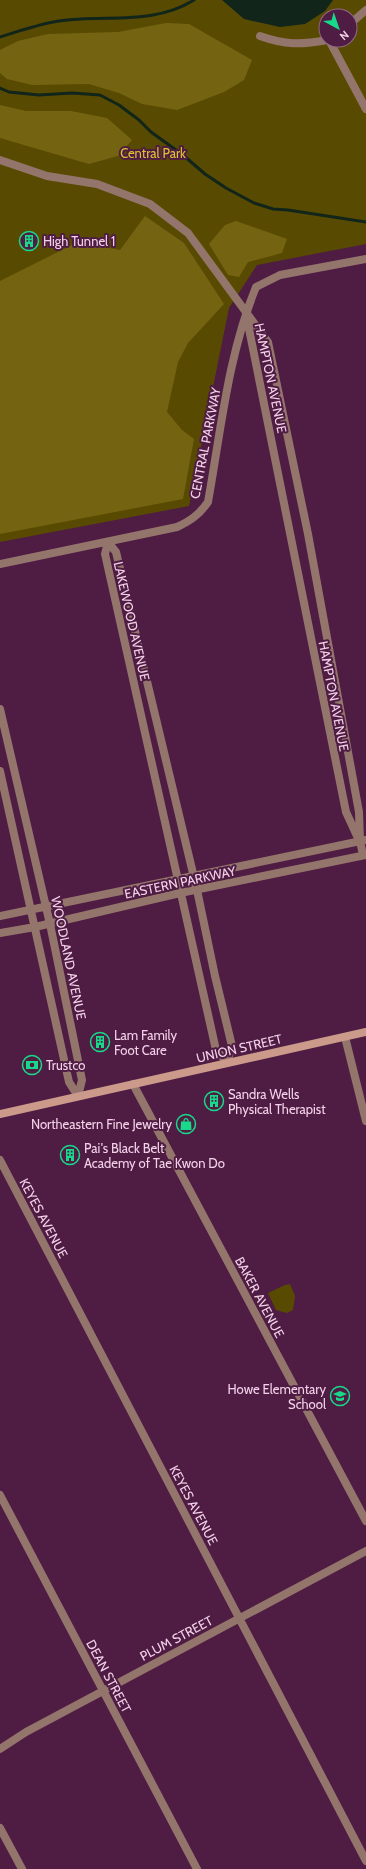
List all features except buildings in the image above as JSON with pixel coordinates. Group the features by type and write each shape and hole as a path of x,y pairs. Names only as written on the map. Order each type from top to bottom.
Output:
{"main road":[{"name":"UNION STREET","path":"0,1114 366,1032"}],"street":[{"path":"358,17 366,10"},
{"path":"260,36 284,44 306,44 318,42"},
{"path":"332,48 366,109"},
{"path":"0,160 47,176 97,184 150,204 188,233 246,311"},
{"name":"CENTRAL PARKWAY","path":"0,564 177,527 192,520 201,512 208,502 233,355 246,311 256,287 280,275 366,259"},
{"name":"HAMPTON AVENUE","path":"246,311 346,812 363,840"},
{"name":"HAMPTON AVENUE","path":"246,311 268,342 281,400 359,812 365,855"},
{"name":"LAKEWOOD AVENUE","path":"108,542 116,552 197,890 215,976 232,1046 227,1062"},
{"name":"LAKEWOOD AVENUE","path":"108,542 105,554 177,880 216,1050 227,1062"},
{"name":"WOODLAND AVENUE","path":"0,709 50,924 82,1080 78,1096"},
{"name":"WOODLAND AVENUE","path":"0,771 69,1082 78,1096"},
{"name":"EASTERN PARKWAY","path":"0,916 194,877 363,840"},
{"name":"EASTERN PARKWAY","path":"0,933 50,924 180,893 365,855"},
{"path":"200,979 215,976"},
{"path":"345,1036 366,1121"},
{"name":"BAKER AVENUE","path":"133,1084 366,1521"},
{"name":"KEYES AVENUE","path":"0,1160 240,1617 366,1861"},
{"name":"DEAN STREET","path":"0,1495 197,1869"},
{"name":"PLUM STREET","path":"0,1749 26,1732 366,1551"},
{"path":"0,1828 22,1869"}],"green space":[{"name":"Central Park","path":"0,0 366,0 366,244 257,265 229,308 189,506 0,542"},
{"path":"290,1284 295,1296 293,1310 287,1313 276,1310 268,1293"}],"shaded area":[{"path":"222,0 333,0 327,8 318,8 318,16 305,24 280,27 244,19"},
{"path":"166,23 189,24 252,60 244,80 224,92 177,110 142,104 119,93 89,84 32,85 7,79 0,73 0,50 18,41 48,34 118,32"},
{"path":"0,105 26,111 71,111 107,118 132,140 118,156 89,164 0,138"},
{"path":"145,216 184,243 224,304 188,343 178,362 167,412 182,430 194,439 183,499 0,534 0,281 78,242 120,250"},
{"path":"236,221 287,239 282,253 248,262 239,277 228,275 209,244 225,225"}],"waterway":[{"path":"0,37 59,21 76,19 128,18 162,13 178,8 194,0"},
{"path":"0,88 9,92 39,95 72,93 100,95 119,105 139,120 151,132 183,155 205,174 226,188 254,203 273,209 366,222"}],"place":[{"name":"High Tunnel 1","path":"29,241"},
{"name":"Lam Family Foot Care","path":"100,1042"},
{"name":"Trustco","path":"32,1065"},
{"name":"Sandra Wells Physical Therapist","path":"214,1101"},
{"name":"Northeastern Fine Jewelry","path":"186,1124"},
{"name":"Pai's Black Belt Academy of Tae Kwon Do","path":"70,1155"},
{"name":"Howe Elementary School","path":"340,1396"}]}
